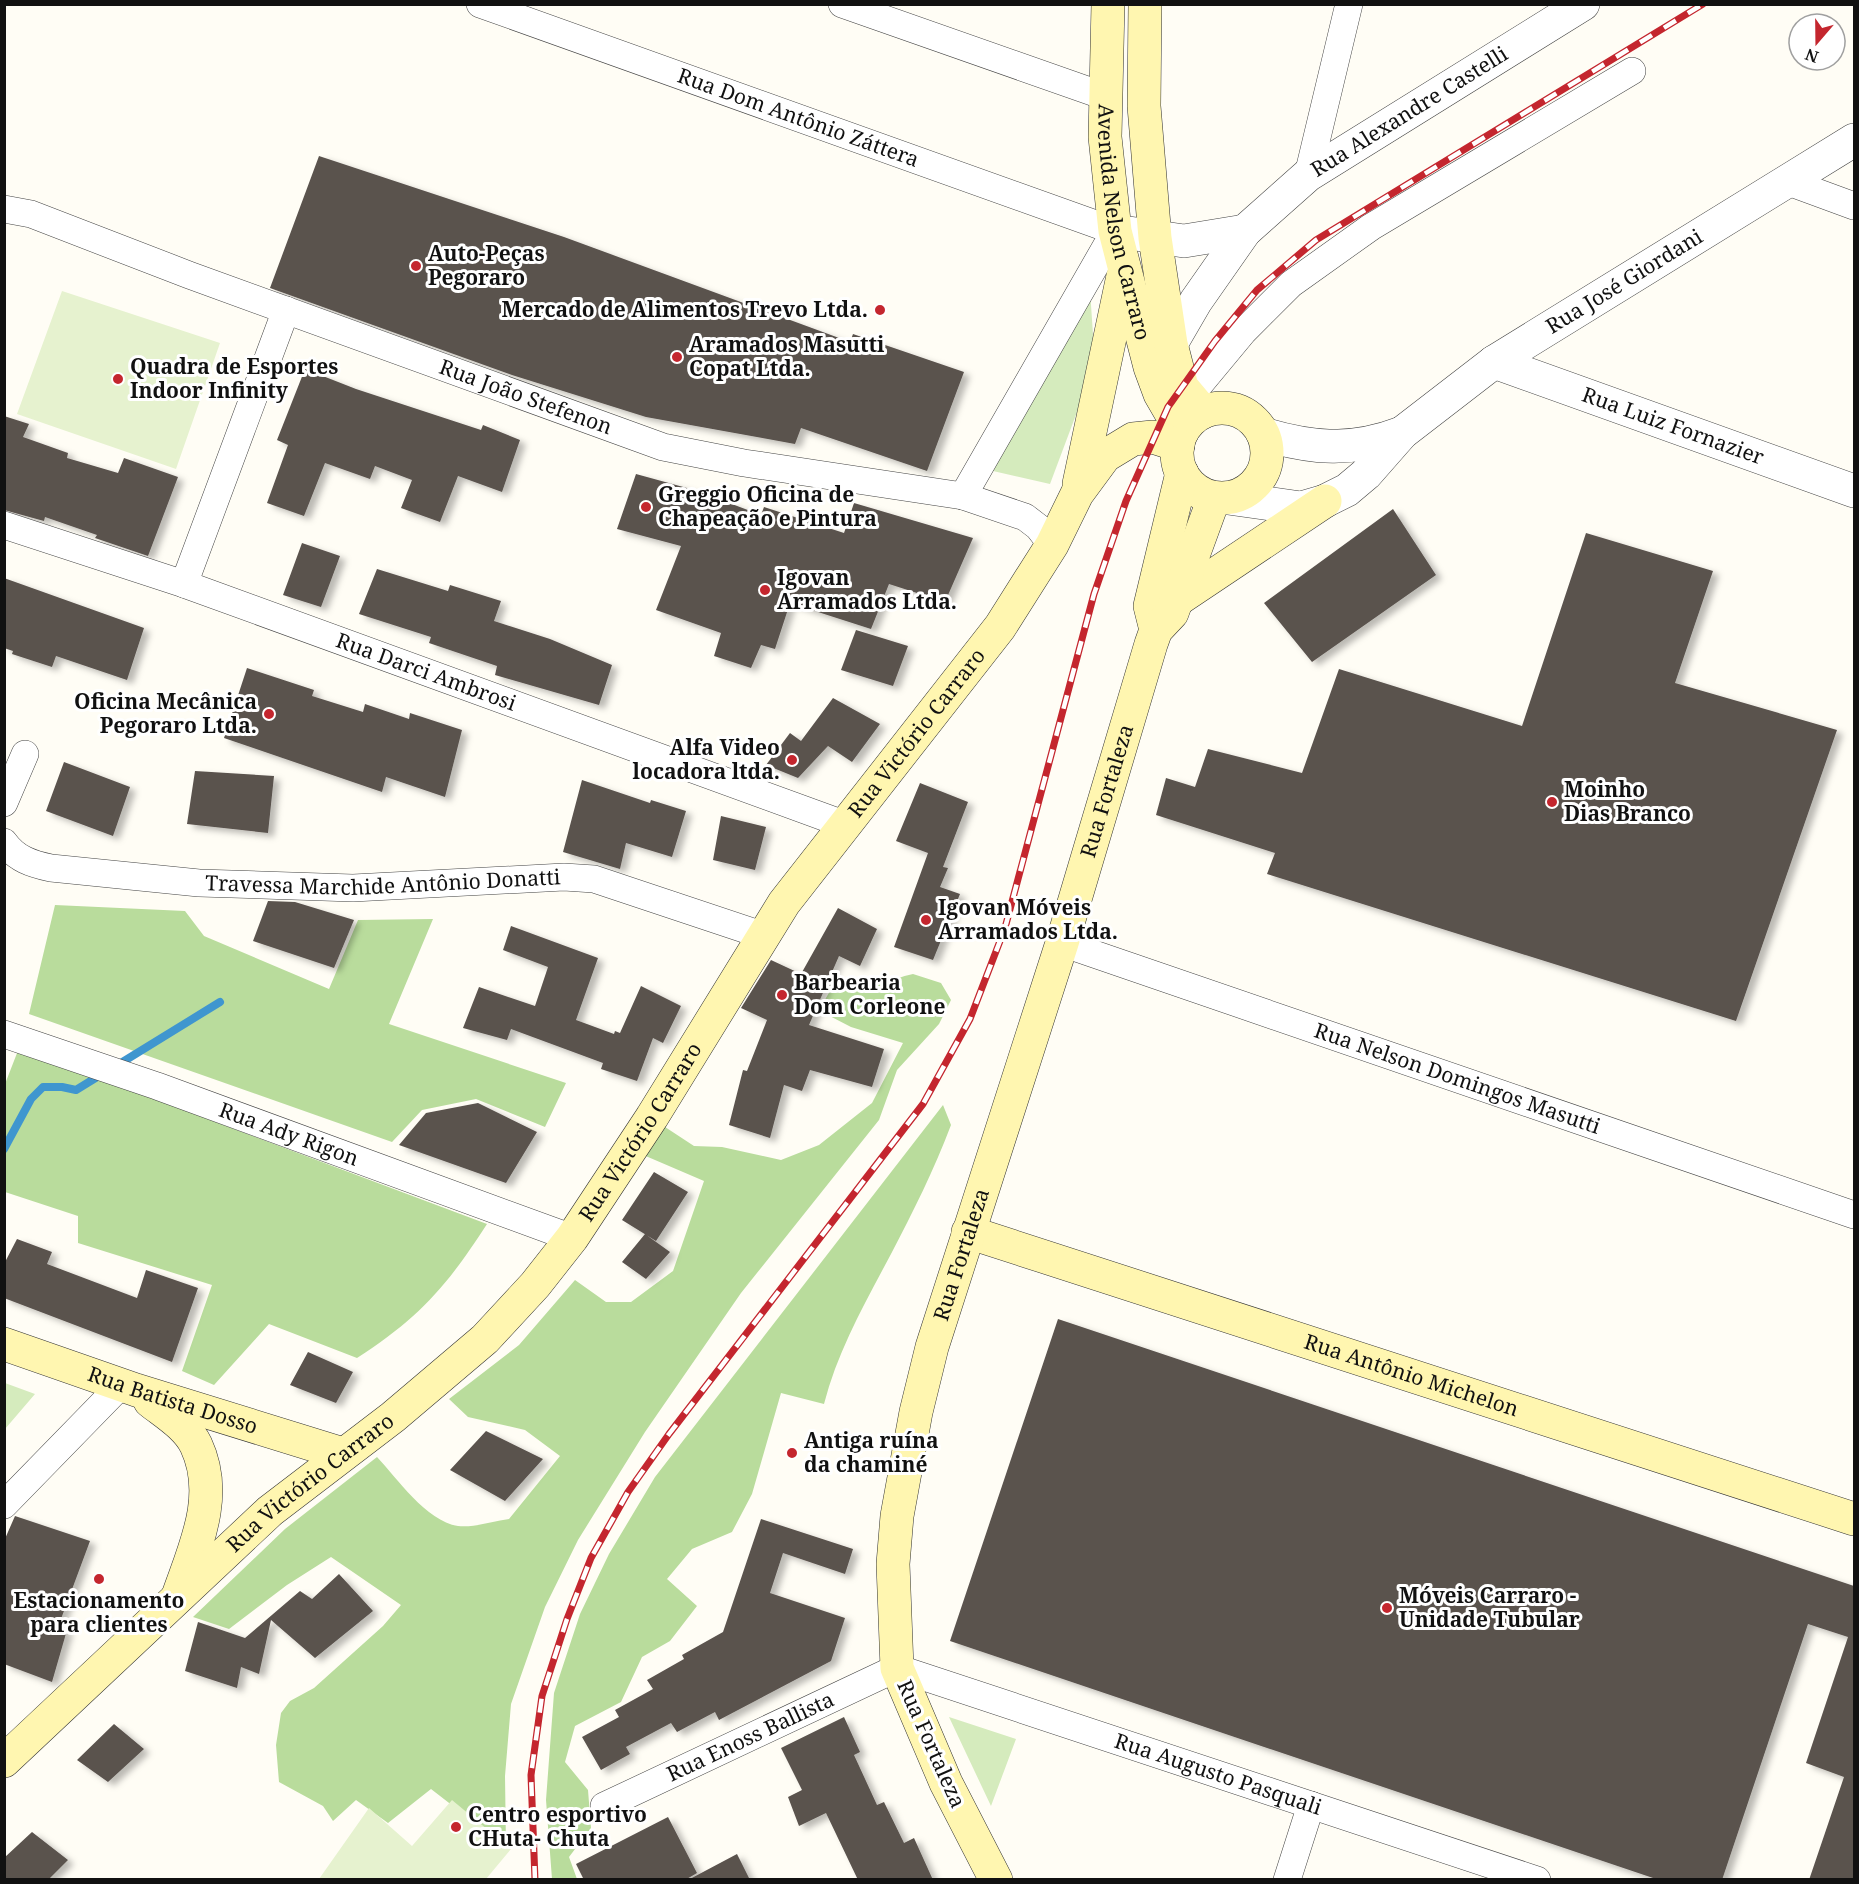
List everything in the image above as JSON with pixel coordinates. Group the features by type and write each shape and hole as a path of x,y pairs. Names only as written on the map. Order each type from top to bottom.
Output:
{"main road":[{"name":"Avenida Nelson Carraro","path":"1108,4 1104,96 1105,137 1115,231 1124,268 1160,355 1182,387 1187,432"},
{"name":"Avenida Nelson Carraro","path":"1145,4 1144,106 1155,238 1160,355"},
{"path":"1077,494 1124,268"},
{"path":"1216,408 1230,409 1255,422 1263,434 1267,447 1262,475 1242,494 1221,498 1190,484 1187,432 1216,408"},
{"name":"Rua Victório Carraro","path":"4,1761 270,1511 393,1417 485,1339 535,1286 572,1238 652,1117 762,935 784,903 1000,627 1052,545 1077,494 1105,456 1133,439 1187,432"},
{"name":"Rua Fortaleza","path":"1156,630 1150,606 1187,432"},
{"name":"Rua Fortaleza","path":"996,1880 946,1783 897,1668 893,1564 903,1473 932,1347 1062,943 1156,630 1172,613 1221,498"},
{"path":"1177,600 1325,501"},
{"name":"Rua Antônio Michelon","path":"968,1232 1854,1519"},
{"name":"Rua Batista Dosso","path":"4,1344 128,1387 343,1454"},
{"path":"128,1387 177,1422 196,1444 206,1480 205,1520 177,1600"}],"street":[{"name":"Rua Dom Antônio Záttera","path":"480,4 1115,231"},
{"path":"842,4 1104,96"},
{"path":"1308,175 1349,4"},
{"name":"Rua Alexandre Castelli","path":"1160,355 1245,231 1308,175 1583,4"},
{"path":"1187,432 1243,332 1290,284 1371,227 1632,71"},
{"name":"Rua José Giordani","path":"1221,498 1301,508 1325,501 1347,490 1366,474 1402,433 1494,362 1854,140"},
{"path":"1786,181 1854,206"},
{"name":"Rua João Stefenon","path":"4,209 31,214 286,310 663,447 744,463 963,496 1025,517 1038,527 1052,545"},
{"name":"Rua Alexandre Castelli","path":"1115,231 1155,238 1198,241 1245,231"},
{"path":"963,496 1115,231"},
{"path":"184,584 286,310"},
{"name":"Rua Luiz Fornazier","path":"1494,362 1854,491"},
{"name":"Rua José Giordani","path":"1263,434 1295,443 1351,447 1377,443 1402,433"},
{"name":"Rua Darci Ambrosi","path":"4,525 184,584 846,825"},
{"path":"4,803 25,754"},
{"name":"Travessa Marchide Antônio Donatti","path":"4,843 13,854 32,864 51,868 199,883 353,888 564,877 594,879 762,935"},
{"name":"Rua Nelson Domingos Masutti","path":"1062,943 1854,1215"},
{"name":"Rua Ady Rigon","path":"4,1034 157,1086 572,1238"},
{"path":"4,1505 128,1387"},
{"name":"Rua Augusto Pasquali","path":"897,1668 1537,1880"},
{"name":"Rua Enoss Ballista","path":"604,1806 897,1668"},
{"path":"1287,1880 1311,1804"}],"green space":[{"path":"1090,290 1095,364 1050,484 993,471"},
{"name":"Quadra de Esportes Indoor Infinity","path":"62,291 220,343 176,469 17,414"},
{"path":"55,905 185,911 204,936 329,989 358,920 433,919 389,1024 566,1083 545,1127 476,1099 422,1110 392,1142 29,1014"},
{"path":"913,974 941,983 951,1000 939,1024 897,1070 879,1120 741,1293 645,1432 578,1540 545,1607 511,1704 505,1776 506,1847 431,1789 388,1823 356,1800 333,1821 323,1806 279,1782 276,1745 281,1713 290,1701 314,1688 383,1626 401,1605 331,1557 287,1585 229,1629 193,1617 285,1529 377,1457 413,1498 446,1522 458,1526 470,1526 509,1519 560,1456 525,1430 468,1417 449,1399 519,1345 575,1280 606,1302 631,1302 673,1271 704,1181 641,1154 662,1125 694,1146 722,1147 781,1160 819,1145 872,1103 903,1043 851,1027 820,1011 831,990 842,982 849,980 884,982"},
{"path":"19,1048 487,1224 459,1265 430,1299 398,1329 357,1358 269,1324 214,1385 182,1371 212,1285 78,1243 78,1216 5,1192 5,1084"},
{"path":"943,1105 951,1125 915,1207 853,1327 824,1404 781,1393 752,1494 732,1532 692,1549 667,1579 697,1606 670,1641 642,1657 621,1702 575,1726 565,1762 588,1790 591,1828 569,1857 577,1879 552,1879 546,1800 554,1693 580,1614 609,1554 655,1477"},
{"path":"4,1383 35,1394 5,1429"},
{"path":"949,1717 1016,1739 991,1806"},
{"name":"Centro esportivo CHuta- Chuta","path":"452,1800 511,1849 486,1879 319,1879 369,1808 412,1846"}],"building":[{"path":"319,156 564,237 850,342 853,334 964,372 927,471 801,428 795,444 646,417 512,375 270,288"},
{"path":"305,369 356,389 481,430 483,425 520,440 502,492 458,476 440,522 401,508 412,480 375,466 370,479 325,463 304,516 267,503 288,445 277,440"},
{"path":"4,416 29,424 23,437 68,453 67,458 118,473 124,458 178,477 148,556 95,538 97,535 45,517 44,521 4,510"},
{"path":"636,474 716,496 716,498 761,515 764,507 844,533 854,503 973,538 945,602 889,584 871,629 790,603 775,649 761,645 751,668 714,656 721,633 656,610 681,546 617,529"},
{"path":"1393,509 1436,575 1312,662 1264,603"},
{"name":"Moinho Dias Branco","path":"1586,533 1713,571 1675,683 1837,730 1736,1021 1267,874 1275,853 1156,815 1166,778 1195,787 1208,749 1302,773 1339,669 1522,726"},
{"path":"302,543 340,556 321,607 283,595"},
{"path":"377,569 448,591 450,585 501,601 494,621 550,639 612,665 599,705 495,675 497,666 429,643 431,637 359,614"},
{"path":"4,578 144,628 127,680 56,656 52,667 12,654 13,651 4,648"},
{"path":"856,630 908,646 893,686 841,670"},
{"path":"247,668 314,690 312,696 363,712 365,704 409,719 410,713 462,730 445,797 386,777 382,792 224,738"},
{"path":"833,698 880,724 852,762 828,746 798,778 766,765 790,733 801,741"},
{"path":"64,762 130,787 113,836 46,811"},
{"path":"195,771 274,776 268,833 187,824"},
{"path":"582,780 650,803 651,800 686,811 672,857 626,843 620,869 563,852"},
{"path":"920,783 968,802 943,867 948,868 940,887 960,894 933,960 894,947 928,853 896,841"},
{"path":"721,816 766,827 755,870 713,860"},
{"path":"268,901 295,902 354,920 334,968 253,941"},
{"path":"838,908 877,929 860,966 839,956 809,1025 884,1049 872,1087 810,1070 802,1091 784,1085 770,1138 729,1125 743,1070 747,1071 767,1020 741,1008 771,960 801,974"},
{"path":"511,926 598,958 576,1020 614,1034 615,1031 620,1033 641,986 681,1006 663,1043 653,1038 637,1081 601,1069 603,1063 511,1029 507,1040 463,1028 479,987 535,1006 548,967 503,950"},
{"path":"478,1103 537,1132 506,1183 399,1145 426,1113"},
{"path":"654,1172 688,1192 656,1241 622,1220"},
{"path":"645,1234 670,1252 646,1279 622,1262"},
{"path":"17,1239 52,1252 47,1264 137,1298 146,1270 198,1288 172,1362 4,1298 4,1264"},
{"name":"Móveis Carraro - Unidade Tubular","path":"1058,1319 1854,1586 1854,1880 1809,1880 1844,1777 1806,1763 1848,1637 1808,1624 1722,1880 1659,1880 950,1641"},
{"path":"308,1352 353,1372 336,1403 290,1385"},
{"path":"486,1431 543,1459 505,1501 450,1470"},
{"path":"15,1516 90,1541 58,1627 67,1630 52,1682 4,1664 4,1541"},
{"path":"761,1519 853,1549 845,1574 783,1553 770,1593 845,1618 831,1661 719,1720 715,1712 677,1732 671,1723 626,1747 630,1754 601,1770 582,1737 619,1717 615,1710 653,1689 647,1680 684,1659 682,1655 723,1632"},
{"path":"339,1574 373,1611 315,1658 271,1620 259,1674 241,1667 237,1688 185,1671 198,1622 245,1638 300,1591 312,1599"},
{"path":"844,1717 860,1752 854,1755 877,1805 884,1802 904,1843 914,1838 933,1880 858,1880 826,1813 799,1826 788,1797 802,1790 781,1748"},
{"path":"114,1724 144,1749 108,1782 77,1760"},
{"path":"668,1817 697,1873 685,1880 584,1880 576,1864"},
{"path":"32,1832 68,1860 48,1880 4,1880 4,1858"},
{"path":"737,1854 750,1880 688,1880"}],"waterway":[{"path":"116,1066 220,1002"},
{"path":"4,1149 31,1099 43,1087 76,1090 102,1074"}],"railway":[{"path":"535,1880 531,1775 542,1696 567,1619 591,1558 628,1492 669,1434 923,1104 970,1019 1005,928 1094,594 1126,501 1168,407 1215,341 1257,290 1316,240 1703,4"}],"place":[{"name":"Auto-Peças Pegoraro","path":"416,266"},
{"name":"Mercado de Alimentos Trevo Ltda.","path":"880,310"},
{"name":"Aramados Masutti Copat Ltda.","path":"677,357"},
{"name":"Quadra de Esportes Indoor Infinity","path":"118,379"},
{"name":"Greggio Oficina de Chapeação e Pintura","path":"646,507"},
{"name":"Igovan Arramados Ltda.","path":"765,590"},
{"name":"Oficina Mecânica Pegoraro Ltda.","path":"269,714"},
{"name":"Alfa Video locadora ltda.","path":"792,760"},
{"name":"Moinho Dias Branco","path":"1552,802"},
{"name":"Igovan Móveis Arramados Ltda.","path":"926,920"},
{"name":"Barbearia Dom Corleone","path":"782,995"},
{"name":"Antiga ruína da chaminé","path":"792,1453"},
{"name":"Estacionamento para clientes","path":"99,1579"},
{"name":"Móveis Carraro - Unidade Tubular","path":"1387,1608"},
{"name":"Centro esportivo CHuta- Chuta","path":"456,1827"}]}
